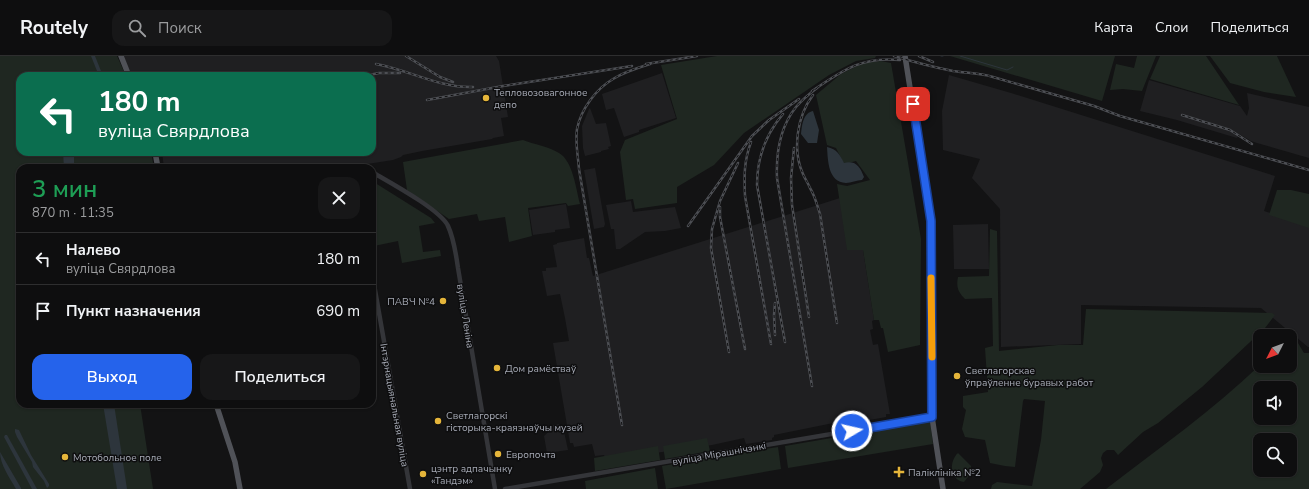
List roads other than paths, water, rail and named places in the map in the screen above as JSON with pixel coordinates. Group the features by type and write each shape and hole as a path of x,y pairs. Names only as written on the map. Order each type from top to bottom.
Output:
{"main road":[{"path":"121,56 127,72"},
{"path":"905,56 909,73 931,221 932,417 943,489"},
{"path":"217,408 235,462 240,489"}],"street":[{"name":"вуліца Леніна","path":"376,174 438,212 448,224 458,268 495,489"},
{"name":"Інтэрнацыянальная вуліца","path":"376,296 410,489"},
{"name":"вуліца Мірашнічэнкі","path":"505,489 932,417"}],"waterway":[{"path":"960,56 1007,70 1013,67"}],"railway":[{"path":"406,56 440,77 453,82"},
{"path":"646,64 697,56"},
{"path":"894,56 953,71 993,77 1094,106 1120,116 1309,170"},
{"path":"919,56 933,62"},
{"path":"812,91 853,66 874,60 900,60"},
{"path":"376,64 448,85 473,87"},
{"path":"622,425 579,169 576,134 582,114 590,100 601,88 622,74 650,64"},
{"path":"427,100 503,86 632,66"},
{"path":"376,74 400,73"},
{"path":"812,386 777,178 777,160 780,141 786,123 796,107 817,88"},
{"path":"813,95 803,113 800,123 797,144 798,154 803,174 813,194 820,214 837,323"},
{"path":"688,226 752,136 769,120 799,99"},
{"path":"783,114 771,130 763,147 760,156 757,185 785,342"},
{"path":"1182,115 1230,130 1252,144"},
{"path":"751,142 745,169 745,196 771,344"},
{"path":"794,148 791,178 792,205 809,317"},
{"path":"729,352 711,248 712,229 720,201 738,163"},
{"path":"720,207 720,217 745,349"},
{"path":"775,303 775,335"}],"place":[{"name":"Тепловозовагонное депо","path":"486,98"},
{"name":"ПАВЧ №4","path":"443,301"},
{"name":"Дом рамёстваў","path":"497,368"},
{"name":"Светлагорскае ўпраўленне буравых работ","path":"957,376"},
{"name":"Светлагорскі гісторыка-краязнаўчы музей","path":"438,421"},
{"name":"Европочта","path":"498,454"},
{"name":"Мотобольное поле","path":"65,457"},
{"name":"Паліклініка №2","path":"899,472"},
{"name":"цэнтр адпачынку «Тандэм»","path":"423,474"}]}
